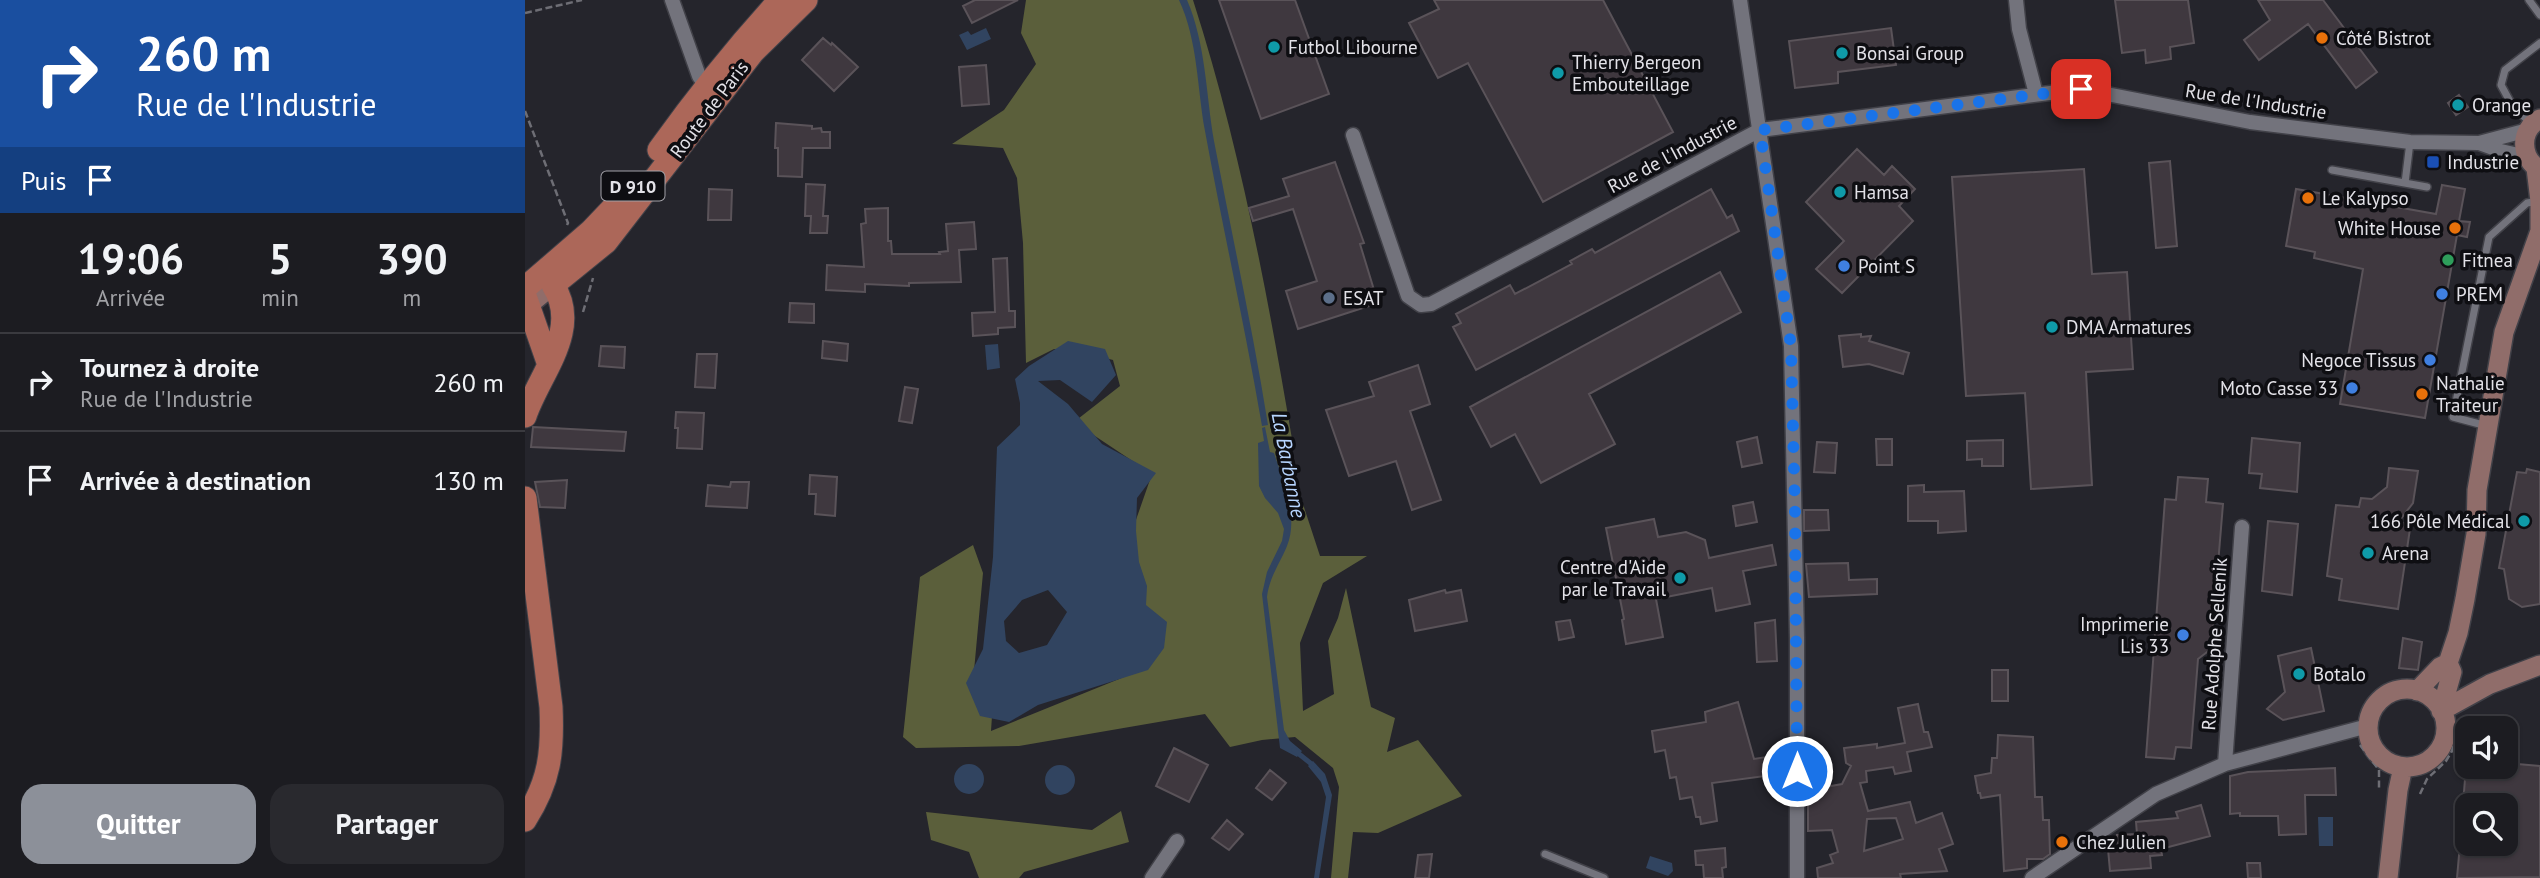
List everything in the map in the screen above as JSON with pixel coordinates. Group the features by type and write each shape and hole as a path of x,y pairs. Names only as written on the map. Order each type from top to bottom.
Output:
{"main road":[{"name":"Route de Paris","path":"526,299 549,279 606,242 711,93 739,44 780,0"},
{"name":"Route de Paris","path":"711,93 806,0"},
{"path":"2441,711 2429,696 2417,691 2399,690 2377,703 2361,733 2385,761 2403,768 2415,767 2435,755 2445,734 2441,711 2476,534 2477,491 2504,332 2540,231 2540,201 2534,165 2524,143 2533,124"},
{"path":"525,416 532,395 549,365 561,335 564,317 549,279"},
{"path":"526,299 549,365"},
{"path":"525,498 551,707 552,741 549,768 539,799 525,820"},
{"path":"2441,711 2477,691 2540,665"},
{"path":"2417,691 2439,667 2450,668 2477,691"},
{"path":"2388,878 2403,768"}],"street":[{"path":"672,0 699,76 711,93"},
{"path":"1740,0 1791,346 1797,638 1797,878"},
{"path":"2016,0 2018,29 2036,94"},
{"name":"Rue de l'Industrie","path":"1353,135 1408,296 1421,305 1431,304 1760,130 2036,94 2081,89 2250,122 2410,142 2479,143 2534,165"},
{"name":"Rue de l'Industrie","path":"2479,143 2533,124"},
{"name":"Rue Adolphe Sellenik","path":"2225,764 2242,527"},
{"path":"2032,878 2156,794 2225,764 2361,733"},
{"path":"1152,878 1177,841"}],"lane":[{"path":"2529,0 2540,15"},
{"path":"2533,124 2513,107 2501,85 2505,70 2540,43"},
{"path":"2405,183 2410,142"},
{"path":"2332,170 2427,187"},
{"path":"2488,426 2453,417 2489,237 2527,203 2540,201"},
{"path":"1545,854 1604,878"}],"path":[{"path":"525,13 582,0"},
{"path":"525,111 568,223 565,231"},
{"path":"582,315 593,278"},
{"path":"2361,733 2367,752 2379,770 2379,791"},
{"path":"2420,794 2427,779 2446,761 2455,740"}],"green space":[{"path":"1026,0 1193,0 1238,163 1262,273 1292,439 1285,462 1299,492 1320,556 1367,556 1323,583 1300,643 1303,711 1334,694 1328,641 1346,588 1371,707 1395,718 1387,752 1418,740 1462,796 1378,833 1353,832 1348,878 1331,878 1339,787 1333,768 1295,737 1230,747 1205,714 1019,746 916,748 903,737 920,577 973,545 983,573 974,671 994,686 991,731 1124,677 1123,557 1152,474 1074,422 1120,386 1113,360 1079,351 1054,349 1026,363 1023,243 1017,178 1003,148 952,144 1004,110 1036,64 1021,33"},
{"path":"1121,811 1129,842 1024,872 1019,878 979,878 969,852 931,840 926,812 1092,830"}],"water":[{"path":"1179,0 1187,0 1198,34 1214,141 1268,425 1262,426 1205,131 1190,32"},
{"path":"986,28 991,39 967,50 959,35 968,31 971,35"},
{"path":"1068,341 1105,349 1116,375 1092,402 1060,380 1038,381 1068,404 1102,444 1156,473 1137,498 1136,531 1139,562 1147,586 1146,605 1167,622 1164,648 1148,670 1038,705 1009,722 980,716 966,683 983,649 993,557 997,447 1020,425 1020,403 1015,379 1029,366","holes":["1048,590 1067,612 1047,645 1019,653 1006,641 1004,621 1022,600"]},
{"path":"998,344 1000,368 987,370 985,345"},
{"path":"1265,427 1270,452 1274,453 1291,511 1287,546 1272,577 1267,597 1284,730 1290,741 1302,751 1297,757 1280,748 1262,594 1267,572 1282,541 1284,529 1278,513 1259,486 1258,443 1264,441 1262,428"},
{"path":"1313,761 1325,774 1332,795 1319,878 1314,878 1326,797 1321,782 1308,766"},
{"path":"969,764 975,765 983,773 983,785 975,793 969,794 963,793 955,785 954,779 955,773 963,765"},
{"path":"1060,765 1066,766 1074,774 1074,786 1066,794 1060,795 1054,794 1046,786 1045,780 1046,774 1054,766"},
{"path":"2318,817 2333,817 2333,846 2319,846"},
{"path":"1650,856 1672,863 1673,871 1668,876 1646,868"}],"building":[{"path":"975,0 1018,0 972,23 963,6"},
{"name":"Futbol Libourne","path":"1219,0 1295,0 1329,94 1261,119"},
{"name":"Thierry Bergeon Embouteillage","path":"1434,0 1603,0 1673,132 1543,202 1468,63 1438,78 1409,23 1439,9"},
{"path":"2115,0 2188,0 2194,43 2170,47 2171,59 2146,63 2145,50 2122,53"},
{"path":"2258,0 2323,0 2377,72 2356,88 2308,24 2259,60 2244,40 2270,20"},
{"name":"Bonsai Group","path":"1891,28 1896,65 1838,72 1838,83 1795,88 1789,41"},
{"path":"823,38 858,67 834,91 802,60"},
{"path":"986,65 989,104 962,106 959,67"},
{"name":"Orange","path":"2459,95 2468,107 2456,115 2448,103"},
{"path":"776,123 812,126 812,129 821,128 822,132 830,132 830,148 803,148 802,177 778,176"},
{"path":"1857,149 1884,175 1892,166 1915,189 1899,206 1913,221 1842,293 1816,269 1844,241 1806,202"},
{"path":"2170,161 2177,246 2156,248 2149,163"},
{"path":"1335,162 1364,243 1360,244 1378,303 1298,329 1286,291 1317,281 1293,209 1253,221 1249,208 1289,196 1283,179"},
{"path":"2084,169 2092,274 2127,272 2133,369 2086,372 2092,485 2031,489 2025,393 1966,396 1952,177"},
{"path":"806,184 825,185 823,216 828,216 827,233 810,233 811,216 805,216"},
{"path":"2442,185 2465,189 2459,221 2470,222 2467,237 2457,235 2425,418 2340,404 2363,269 2314,258 2315,252 2286,246 2296,189 2436,214"},
{"path":"709,189 732,190 731,220 708,220"},
{"path":"1711,189 1727,218 1732,215 1739,231 1476,370 1453,327 1461,323 1456,314 1510,285 1515,294 1572,264 1570,261 1592,249 1595,253"},
{"path":"888,208 888,241 891,241 892,254 940,254 939,252 948,251 946,224 974,222 976,249 959,250 961,282 909,283 909,286 865,284 865,292 826,290 827,265 864,267 861,224 866,223 865,209"},
{"path":"1007,258 1009,311 1015,311 1015,327 998,328 998,334 973,336 972,313 995,312 993,259"},
{"path":"1720,272 1741,312 1589,394 1615,444 1541,483 1515,434 1491,447 1470,407"},
{"path":"790,303 814,304 814,323 789,322"},
{"path":"1861,334 1861,337 1871,336 1869,341 1909,353 1903,374 1869,364 1843,367 1839,336"},
{"path":"823,341 848,344 847,361 822,358"},
{"path":"601,346 625,347 624,368 599,366"},
{"path":"697,354 717,354 715,388 695,387"},
{"path":"1418,365 1430,404 1410,411 1441,500 1412,510 1396,461 1349,476 1326,410 1374,396 1369,382"},
{"path":"905,387 918,389 912,423 899,421"},
{"path":"676,412 704,413 702,449 677,448"},
{"path":"533,427 626,432 624,451 531,447"},
{"path":"1757,437 1762,463 1742,467 1737,442"},
{"path":"2252,438 2300,443 2297,492 2260,488 2262,474 2249,473"},
{"path":"1876,439 1892,439 1892,465 1877,465"},
{"path":"2003,440 2003,466 1982,466 1982,459 1967,460 1967,441"},
{"path":"1817,442 1837,443 1835,473 1814,472"},
{"name":"Arena","path":"2389,468 2418,471 2413,503 2400,520 2410,529 2398,609 2339,600 2342,579 2327,576 2336,505 2359,507 2361,498 2372,499 2387,487"},
{"name":"166 Pôle Médical","path":"2527,469 2540,472 2540,604 2522,607 2509,599 2504,569 2499,568 2517,472 2526,473"},
{"path":"810,475 837,477 835,516 815,514 816,494 809,494"},
{"path":"2178,477 2208,479 2206,502 2223,504 2211,649 2198,659 2191,748 2176,747 2174,759 2146,757 2165,499 2176,500"},
{"path":"567,480 565,508 540,507 535,482"},
{"path":"731,482 749,482 747,508 706,506 708,485 730,487"},
{"path":"1924,485 1924,492 1964,491 1966,531 1938,533 1938,521 1908,521 1908,486"},
{"path":"1753,502 1757,522 1736,526 1733,506"},
{"path":"1804,510 1828,510 1829,530 1804,531"},
{"name":"Centre d'Aide par le Travail","path":"1654,519 1658,537 1686,532 1705,540 1709,558 1772,545 1776,565 1743,571 1750,604 1716,611 1712,588 1656,599 1663,637 1626,644 1624,619 1606,528"},
{"path":"2268,521 2298,524 2292,595 2262,591"},
{"path":"1848,563 1849,580 1877,579 1877,594 1809,597 1806,564"},
{"path":"1445,590 1446,593 1461,590 1467,621 1415,631 1409,600"},
{"path":"1570,620 1574,637 1559,640 1556,622"},
{"path":"1775,620 1777,661 1757,662 1755,623"},
{"path":"2403,638 2422,642 2418,670 2399,668"},
{"name":"Botalo","path":"2311,648 2324,711 2283,720 2267,709 2285,692 2278,656"},
{"path":"1992,670 2008,670 2008,701 1992,701"},
{"path":"1738,702 1754,759 1787,754 1787,773 1712,783 1717,821 1701,824 1700,817 1696,817 1692,797 1680,799 1676,777 1670,778 1665,750 1655,752 1652,731 1706,722 1705,712"},
{"path":"1918,704 1924,732 1928,732 1932,747 1907,752 1911,771 1895,774 1893,767 1866,771 1867,782 1860,783 1868,811 1910,802 1916,823 1942,813 1953,844 1939,849 1947,871 1900,874 1901,878 1818,878 1817,868 1833,863 1830,855 1838,852 1832,830 1808,831 1808,790 1842,784 1851,766 1846,763 1844,748 1877,744 1877,748 1905,743 1898,708","holes":["1896,818 1903,839 1864,851 1867,819"]},
{"path":"1998,735 2033,737 2035,797 2042,797 2043,820 2049,820 2050,854 2043,859 2027,859 2027,868 2004,871 2000,795 1981,798 1975,776 1991,773 1992,758 1997,758"},
{"path":"1174,748 1208,765 1189,802 1156,786"},
{"path":"2518,764 2540,766 2540,877 2457,878 2459,856 2518,856 2518,793 2464,793 2465,779 2518,779"},
{"path":"2335,768 2336,795 2305,795 2306,834 2279,835 2278,816 2230,814 2230,776 2248,772"},
{"path":"1270,770 1286,783 1272,800 1256,788"},
{"path":"2201,805 2210,836 2161,849 2162,855 2150,856 2151,868 2110,871 2108,849 2119,848 2117,835 2137,834 2136,822 2178,818 2176,812"},
{"path":"1227,820 1243,834 1229,850 1212,838"},
{"path":"1725,848 1726,867 1722,868 1723,878 1704,878 1703,865 1696,865 1695,851"},
{"path":"1432,854 1429,878 1415,878 1418,855"},
{"path":"2247,863 2260,863 2261,878 2248,878"}],"waterway":[{"name":"La Barbanne","path":"1294,750 1314,766"}],"place":[{"name":"Côté Bistrot","path":"2322,38"},
{"name":"Futbol Libourne","path":"1274,47"},
{"name":"Bonsai Group","path":"1842,53"},
{"name":"Thierry Bergeon Embouteillage","path":"1558,73"},
{"name":"Orange","path":"2458,105"},
{"name":"Industrie","path":"2433,162"},
{"name":"Hamsa","path":"1840,192"},
{"name":"Le Kalypso","path":"2308,198"},
{"name":"White House","path":"2455,228"},
{"name":"Fitnea","path":"2448,260"},
{"name":"Point S","path":"1844,266"},
{"name":"PREM","path":"2442,294"},
{"name":"ESAT","path":"1329,298"},
{"name":"DMA Armatures","path":"2052,327"},
{"name":"Negoce Tissus","path":"2430,360"},
{"name":"Moto Casse 33","path":"2352,388"},
{"name":"Nathalie Traiteur","path":"2422,394"},
{"name":"166 Pôle Médical","path":"2524,521"},
{"name":"Arena","path":"2368,553"},
{"name":"Centre d'Aide par le Travail","path":"1680,578"},
{"name":"Imprimerie Lis 33","path":"2183,635"},
{"name":"Botalo","path":"2299,674"},
{"name":"Chez Julien","path":"2062,842"}],"route":[{"path":"1797,771 1791,346 1760,130 2081,89"}]}
